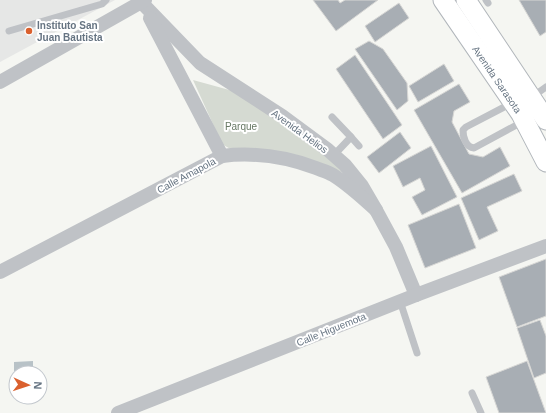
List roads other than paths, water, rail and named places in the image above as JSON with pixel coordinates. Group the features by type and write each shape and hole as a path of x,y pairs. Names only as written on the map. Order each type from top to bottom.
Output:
{"main road":[{"name":"Avenida Sarasota","path":"443,0 513,103 546,162"},
{"name":"Avenida Sarasota","path":"466,0 539,92 546,120"}],"street":[{"path":"0,82 142,1 222,156"},
{"name":"Avenida Helios","path":"142,1 200,63 282,116 345,165 362,186 376,210 396,247 416,295"},
{"name":"Calle Amapola","path":"0,272 222,156 242,154 273,156 305,164 332,174 356,192 376,210"},
{"name":"Calle Higuemota","path":"125,412 416,295 546,246"}],"lane":[{"path":"9,31 102,4 106,0"},
{"path":"513,103 466,126 462,130 467,144 469,147 474,148 524,121"},
{"path":"332,117 359,146"},
{"path":"334,155 351,137"},
{"path":"400,302 417,353"},
{"path":"472,393 481,413"}],"place":[{"name":"Instituto San Juan Bautista","path":"29,31"}],"park label":[{"name":"Parque","path":"241,126"}]}
